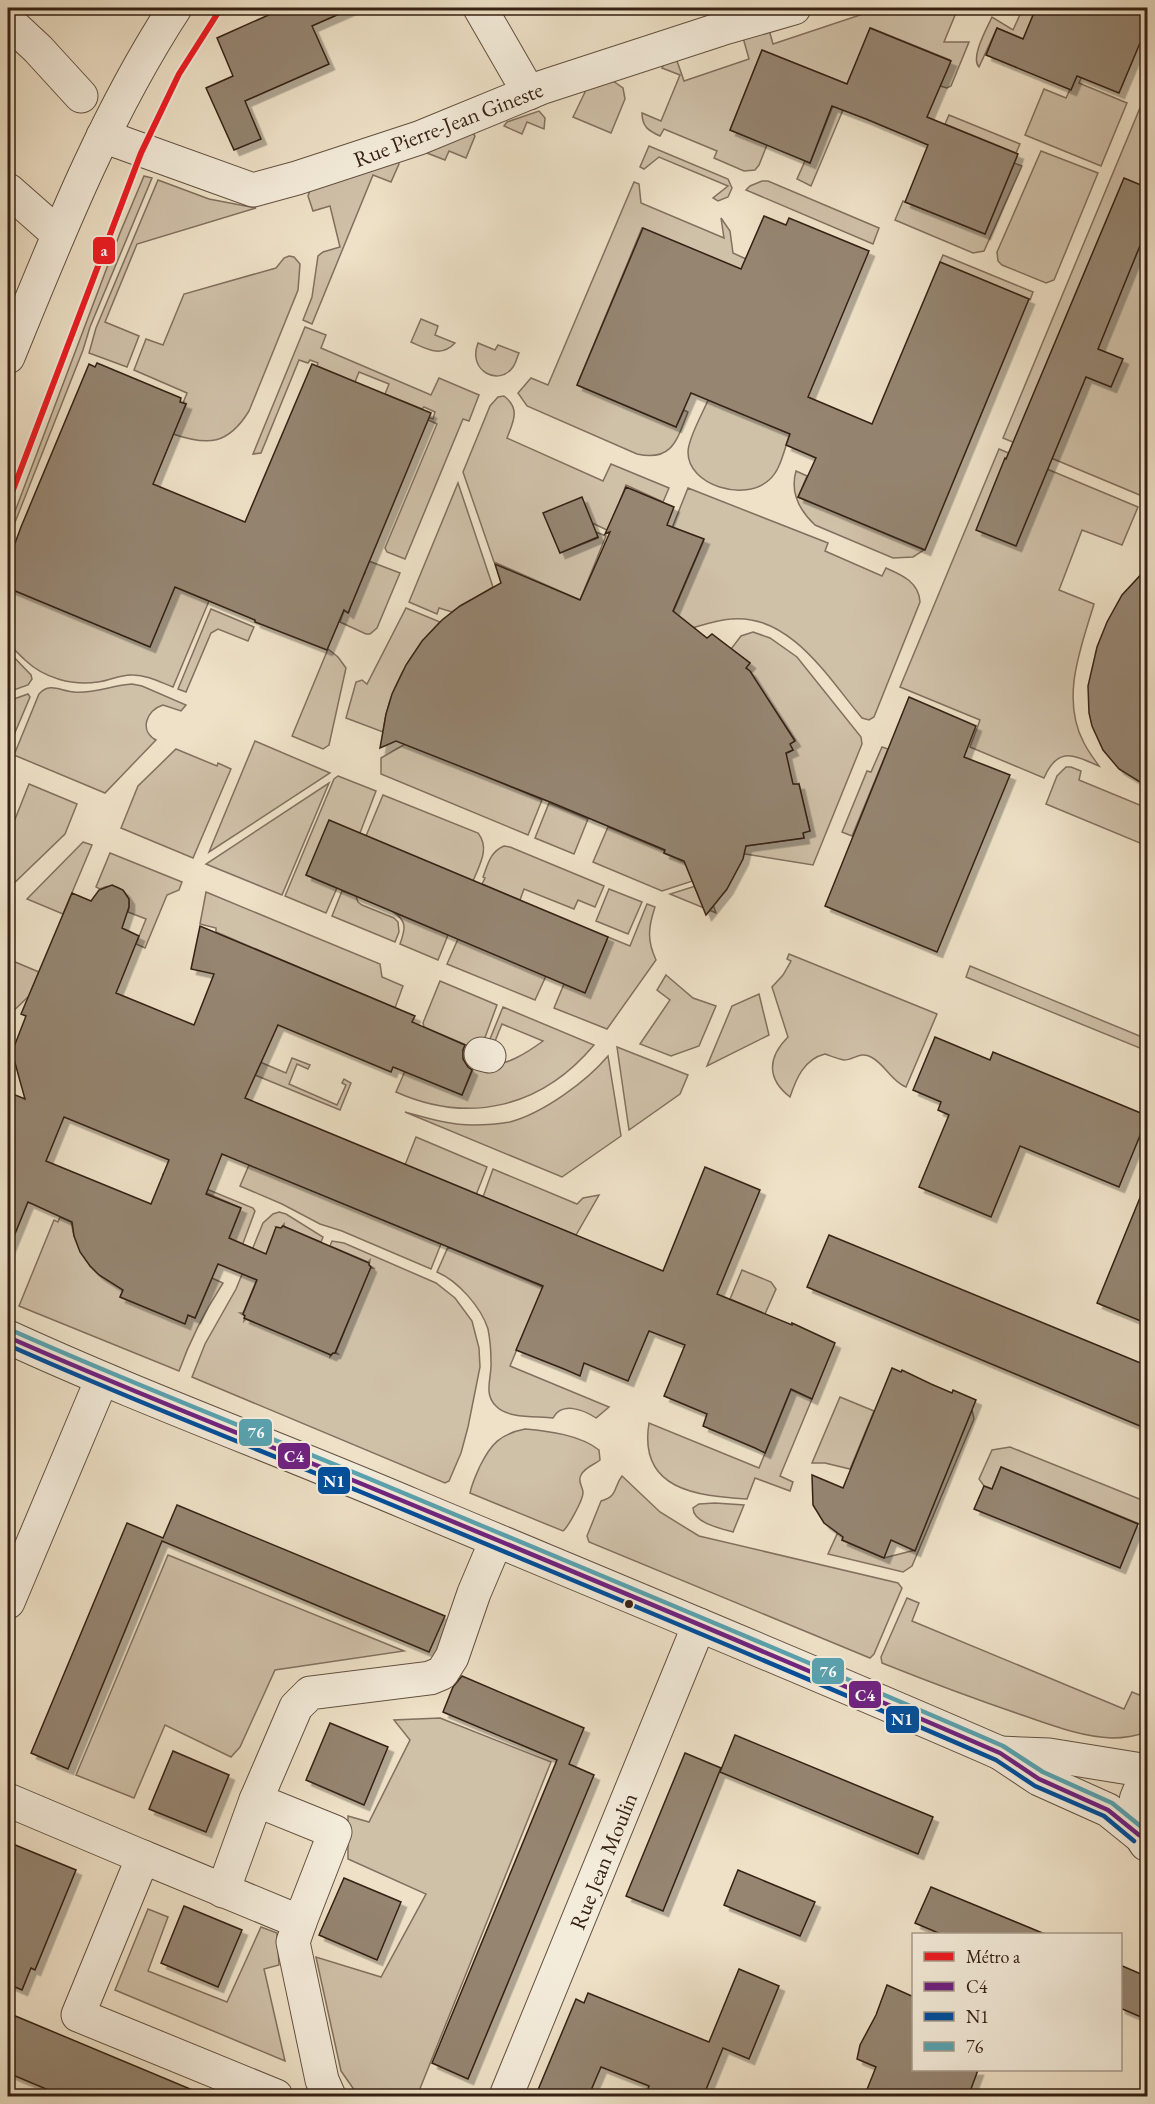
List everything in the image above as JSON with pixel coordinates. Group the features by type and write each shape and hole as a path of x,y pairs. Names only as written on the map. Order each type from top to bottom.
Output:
{"street":[{"path":"8,357 58,234 103,136 149,48 175,8"},
{"path":"480,8 529,93"},
{"name":"Rue Pierre-Jean Gineste","path":"103,136 253,190 419,138 529,93 721,29 794,8"},
{"path":"8,21 38,49 81,96"},
{"path":"8,190 58,234"},
{"path":"8,1337 102,1379 699,1625 1000,1753 1039,1779 1108,1810 1143,1840"},
{"path":"8,1602 102,1379"},
{"path":"223,1891 256,1800 296,1707 310,1693 430,1678 442,1673 452,1657 474,1593 496,1541"},
{"name":"Rue Jean Moulin","path":"506,2097 699,1625"},
{"path":"1000,1753 1049,1755 1148,1771"},
{"path":"1143,1840 1134,1818 1136,1800 1143,1784 1148,1781"},
{"path":"8,1800 300,1922"},
{"path":"256,1800 335,1832 293,1942 322,2080 330,2097"},
{"path":"143,1857 78,2015 276,2097"}],"shaded area":[{"path":"881,8 958,8 944,42 969,42 951,86 947,88 940,86 950,60 871,28 847,84 762,50 730,130 767,145 755,170 744,171 714,158 717,151 664,129 660,136 645,125 642,113 661,121 680,75 662,68 665,62 676,58 684,81 749,59 742,34 768,26 773,44"},
{"path":"1023,8 1036,8 1028,28 1055,39 1068,8 1085,8 1072,40 1093,49 1079,83 1127,103 1101,166 1025,135 1044,89 1066,98 1082,63 997,28 979,67 977,63 980,43 992,17 1013,30"},
{"path":"613,81 623,88 625,99 611,133 573,117 586,90"},
{"path":"1147,91 1147,498 1003,438"},
{"path":"833,106 843,110 811,186 797,179 805,161 810,163"},
{"path":"539,111 545,118 544,129 527,122 522,134 504,126 507,122"},
{"path":"949,115 1020,144 1016,153 945,124"},
{"path":"473,133 475,136 466,158 449,151 445,160 427,153 430,148"},
{"path":"649,146 728,179 732,188 728,197 718,201 713,198 728,186 659,157 644,169 640,167"},
{"path":"1041,151 1098,173 1054,280 1046,283 1002,265 998,261 997,252"},
{"path":"397,159 399,164 391,182 373,175 312,324 303,320 312,297 318,256 323,252 340,247 330,206 313,211 308,196 311,187"},
{"path":"1014,163 1022,166 984,251 973,253 895,220 903,201 985,234"},
{"path":"144,176 152,178 90,327 8,540 8,530 120,233"},
{"path":"158,180 209,199 256,208 137,244 105,322 139,336 127,367 89,353 96,328"},
{"path":"762,181 768,181 879,228 873,244 746,190"},
{"path":"634,182 639,184 641,203 724,238 721,218 730,231 733,253 746,259 742,270 642,228 577,385 676,427 684,410 688,412 672,446 659,455 649,456 637,454 527,406 518,393 531,378 548,385"},
{"path":"943,255 1033,292 1030,300 940,262"},
{"path":"294,257 300,264 298,290 249,411 233,431 216,440 197,440 173,434 186,404 183,403 187,393 134,370 146,339 163,345 184,294 276,268 284,258"},
{"path":"421,319 438,326 435,335 455,343 450,348 434,351 411,342"},
{"path":"305,327 326,335 321,348 431,395 439,378 479,395 469,421 463,419 405,559 387,552 385,548 437,424 424,418 425,416 433,419 435,412 385,394 389,384 359,372 355,382 317,366 318,363 299,360 261,453 253,454"},
{"path":"478,343 495,350 498,345 519,353 514,365 507,373 493,376 486,373 477,361"},
{"path":"504,396 514,411 507,438 603,481 611,464 669,488 663,502 626,485 609,531 592,523 544,513 560,553 598,538 596,532 606,536 580,600 494,562 463,472 490,406 498,397"},
{"path":"708,400 790,434 773,476 759,487 733,490 720,487 707,482 690,464 689,446"},
{"path":"999,449 1138,507 1122,545 1082,530 1059,590 1094,604 1079,655 1073,691 1077,726 1084,743 1099,766 1074,757 1061,757 1049,768 1044,778 970,747 980,720 900,687"},
{"path":"796,471 807,476 798,497 924,550 913,557 893,558 815,525 804,513 797,500 794,486"},
{"path":"458,483 493,587 452,612 439,608 437,614 409,602"},
{"path":"688,488 828,543 825,551 882,576 886,568 913,584 917,589 920,602 874,717 869,720 862,718 822,668 790,637 772,626 752,620 731,619 685,630 672,615 704,540 672,528"},
{"path":"366,560 400,573 377,628 370,634 340,622 344,611 349,612 353,591 357,593 353,590 365,573"},
{"path":"175,587 209,601 173,687 138,675 88,683 68,682 41,672 15,650 8,639 8,588 146,645"},
{"path":"406,608 440,622 419,646 402,672 390,701 383,732 346,718 356,682 362,680 367,684"},
{"path":"211,609 254,627 248,641 218,629 211,633 186,692 178,689"},
{"path":"753,632 770,638 797,657 861,737 862,744 813,865 726,851 737,847 804,838 803,831 810,831 799,784 798,786 742,778 793,750 789,743 795,740 769,701 723,704 751,672 745,667 750,663 731,649 741,636"},
{"path":"328,649 346,668 329,745 323,749 292,736"},
{"path":"8,651 31,675 32,679 28,685 8,692"},
{"path":"132,684 186,705 181,711 163,705 152,711 146,726 156,740 105,793 14,755 39,694 43,690 55,688 81,692 96,691"},
{"path":"28,694 30,697 8,749 8,701"},
{"path":"255,741 330,773 209,852"},
{"path":"405,744 427,751 542,800 528,835 381,774 381,758"},
{"path":"882,747 888,749 852,836 842,832 867,771 871,772"},
{"path":"176,749 217,766 218,763 231,769 193,858 121,828 138,786"},
{"path":"1066,767 1081,771 1079,780 1147,808 1147,846 1046,804 1057,776"},
{"path":"338,776 376,791 360,833 315,855 306,875 337,888 326,913 285,896 334,779"},
{"path":"329,783 282,895 206,864"},
{"path":"29,784 77,804 65,834 8,889 8,837"},
{"path":"383,795 478,833 484,850 473,881 366,836"},
{"path":"549,803 588,819 574,854 535,838"},
{"path":"608,827 665,851 664,853 711,875 662,891 593,862"},
{"path":"83,842 92,845 63,914 27,899"},
{"path":"504,846 604,886 595,907 578,900 574,909 524,889 520,900 482,884 490,859"},
{"path":"110,853 182,882 179,890 167,895 145,948 136,944 146,919 128,912 126,894 118,887 100,889 96,887"},
{"path":"705,883 716,913 670,894"},
{"path":"609,889 642,902 628,934 596,921"},
{"path":"342,891 356,896 362,905 394,918 398,922 399,932 395,942 332,916"},
{"path":"206,892 380,964 382,977 403,986 395,1008 216,932 216,928 200,924"},
{"path":"647,904 655,907 650,934 656,960 607,1029 554,1008 564,984 585,992 608,937 630,946"},
{"path":"393,912 448,935 438,960 400,944 404,926 398,915"},
{"path":"458,939 546,976 535,1000 447,964"},
{"path":"789,954 937,1014 906,1087 896,1081 881,1064 867,1055 844,1060 825,1054 806,1065 790,1097 782,1090 772,1068 776,1053 788,1037 772,987 783,975 791,961 787,959"},
{"path":"8,959 39,972 29,996 8,1016"},
{"path":"970,966 1147,1039 1147,1051 966,977"},
{"path":"666,975 693,998 716,1006 699,1046 671,1056 640,1044 670,1000 657,990"},
{"path":"440,981 497,1005 480,1051 424,1027 423,1023"},
{"path":"759,994 769,1035 707,1066 732,1006"},
{"path":"503,1007 594,1045 574,1066 552,1083 528,1096 503,1104 477,1108 451,1107 424,1102 396,1092 405,1071 462,1095 479,1055 483,1056","holes":["502,1024 543,1041 515,1058 484,1068"]},
{"path":"617,1047 688,1075 680,1094 629,1130"},
{"path":"608,1056 621,1136 562,1177 405,1112 464,1125 510,1122 550,1104 576,1086"},
{"path":"292,1058 310,1065 308,1069 297,1064 289,1084 337,1105 346,1085 342,1083 344,1079 351,1083 340,1110 255,1075 260,1062 286,1073"},
{"path":"416,1137 487,1167 476,1195 405,1165"},
{"path":"249,1165 441,1244 431,1269 320,1224 240,1186"},
{"path":"493,1169 577,1204 583,1198 599,1195 576,1235 483,1197"},
{"path":"165,1172 253,1208 255,1211 242,1246 229,1238 241,1208 163,1174"},
{"path":"279,1212 323,1237 321,1242 284,1227 284,1224 281,1228 276,1227 278,1229 243,1313 240,1313 245,1316 244,1321 246,1319 330,1354 330,1357 333,1353 338,1354 336,1352 370,1268 373,1268 369,1265 370,1260 368,1262 330,1246 332,1241 344,1243 436,1283 455,1298 472,1321 479,1348 480,1367 461,1453 449,1481 445,1483 192,1377 205,1344 236,1289 263,1223"},
{"path":"60,1217 71,1222 74,1236 77,1236 90,1266 93,1264 102,1277 105,1274 123,1289 120,1297 185,1323 188,1315 195,1318 212,1278 223,1283 198,1326 179,1371 19,1306 54,1220 58,1222"},
{"path":"448,1247 543,1287 510,1366 609,1407 596,1418 585,1412 567,1408 553,1418 515,1415 496,1406 489,1391 491,1350 485,1321 461,1288 437,1272"},
{"path":"742,1270 771,1282 776,1289 765,1314 730,1299"},
{"path":"791,1390 812,1399 780,1476 793,1482 790,1491 755,1478 747,1499 709,1495 675,1485 662,1476 653,1463 648,1445 649,1423 759,1468"},
{"path":"840,1397 874,1411 850,1469 825,1463 812,1463"},
{"path":"972,1410 974,1419 912,1566 903,1572 828,1554 838,1532 845,1534 842,1540 884,1558 915,1550"},
{"path":"525,1429 574,1437 599,1450 600,1460 581,1475 582,1496 575,1513 563,1531 470,1493 480,1466 492,1446 503,1437"},
{"path":"1010,1447 1147,1502 1147,1527 1001,1467 992,1489 984,1486 979,1479 992,1450"},
{"path":"622,1476 660,1512 699,1536 898,1583 902,1588 874,1654 870,1658 589,1542 587,1536 601,1501 611,1497"},
{"path":"699,1504 744,1505 733,1532 709,1524 694,1513 693,1508"},
{"path":"168,1555 404,1651 275,1670 240,1747 231,1757 165,1725 134,1798 76,1775"},
{"path":"907,1598 919,1603 912,1621 1124,1709 1132,1692 1147,1698 1147,1732 1112,1738 1077,1733 984,1702 882,1663 881,1657"},
{"path":"440,1718 551,1762 417,2096 370,2096 355,2091 341,2071 316,1957 381,1977 426,1894 348,1859 348,1816 369,1822 410,1740 394,1720"},
{"path":"148,1909 168,1917 148,1971 227,2002 261,1927 277,1933 279,1965 264,1969 285,2061 115,1990"}],"building":[{"path":"284,8 353,8 312,26 329,64 245,101 261,139 234,150 206,88 233,76 217,38"},
{"path":"1036,8 1148,8 1148,24 1119,93 1077,76 1071,90 986,55 997,28 1023,39"},
{"path":"870,28 951,61 927,117 1018,154 985,234 905,202 928,145 866,119 832,106 810,163 730,130 762,50 847,84"},
{"path":"1124,178 1148,188 1148,226 1098,349 1123,359 1111,387 1086,377 1016,546 976,530"},
{"path":"764,216 786,225 789,218 869,251 808,397 872,424 940,262 1029,299 925,550 798,497 816,458 786,445 790,434 691,393 676,427 577,385 643,228 741,269"},
{"path":"97,363 181,398 180,402 186,404 153,484 245,522 312,364 431,413 348,613 344,610 327,650 175,587 150,647 8,588 8,562 21,527 89,364 95,367"},
{"path":"626,487 674,507 667,525 704,539 673,611 707,638 712,634 750,663 746,668 795,741 790,744 793,750 786,753 793,784 799,784 810,831 803,833 804,838 746,846 743,859 727,889 706,915 684,861 664,853 665,850 396,741 380,748 392,694 406,665 422,641 442,620 460,606 501,583 495,564 580,600 610,532 605,534"},
{"path":"582,497 598,537 560,553 543,513"},
{"path":"1148,567 1148,787 1119,769 1103,750 1092,726 1088,686 1097,647 1107,622 1122,595"},
{"path":"909,697 976,726 964,757 1010,775 937,952 825,906"},
{"path":"329,820 608,937 585,993 306,875"},
{"path":"112,885 123,890 129,899 129,907 122,928 139,936 116,993 194,1025 214,974 191,969 200,926 415,1016 412,1022 465,1045 463,1059 472,1070 462,1095 393,1067 391,1072 278,1025 245,1098 663,1271 705,1167 760,1190 717,1294 792,1325 792,1323 835,1343 812,1399 791,1389 765,1453 703,1426 707,1414 664,1396 685,1345 649,1331 628,1381 584,1363 580,1376 516,1350 543,1286 222,1154 206,1194 241,1208 229,1238 266,1254 276,1227 283,1226 369,1263 371,1267 335,1353 331,1355 244,1318 243,1314 257,1280 218,1264 195,1318 188,1315 185,1324 120,1297 123,1290 99,1275 80,1252 72,1222 28,1202 8,1251 8,1092 25,1099 12,1052 26,1016 21,1014 72,893 91,901 99,890","holes":["64,1117 169,1160 151,1204 46,1161"]},
{"path":"935,1037 990,1060 993,1052 1148,1116 1119,1187 1020,1146 991,1217 919,1187 949,1115 938,1110 941,1102 913,1090"},
{"path":"1146,1183 1148,1184 1148,1324 1097,1303"},
{"path":"829,1235 1148,1366 1148,1406 1140,1426 807,1287"},
{"path":"892,1368 901,1372 902,1370 952,1393 953,1390 976,1400 915,1551 891,1540 884,1558 842,1540 843,1537 824,1523 813,1505 812,1475 843,1488"},
{"path":"1001,1467 1138,1524 1120,1568 974,1509 984,1486 992,1489"},
{"path":"177,1505 445,1616 429,1652 162,1541 68,1769 31,1753 127,1523 163,1538"},
{"path":"462,1676 584,1728 569,1764 594,1775 468,2079 432,2063 557,1760 443,1712 453,1687"},
{"path":"330,1723 388,1747 364,1805 306,1780"},
{"path":"735,1735 933,1817 918,1854 720,1772"},
{"path":"173,1751 229,1775 206,1832 149,1809"},
{"path":"685,1753 721,1768 663,1911 626,1896"},
{"path":"8,1842 76,1870 35,1970 31,1968 22,1990 8,1984"},
{"path":"738,1870 815,1902 800,1936 724,1905"},
{"path":"344,1878 401,1902 377,1960 319,1935"},
{"path":"931,1887 1043,1933 938,1933 915,1923"},
{"path":"184,1906 242,1930 218,1987 161,1963"},
{"path":"1122,1966 1148,1977 1148,2020 1122,2009"},
{"path":"739,1969 779,1986 749,2059 723,2048 703,2097 645,2097 649,2086 601,2067 592,2088 591,2097 535,2097 576,1999 584,2003 588,1993 709,2042"},
{"path":"887,1985 912,1996 912,2071 978,2071 968,2097 864,2097 876,2067 857,2059 860,2045 876,2015"},
{"path":"13,2015 207,2097 65,2097 8,2073 8,2028"}],"metro line":[{"name":"a","path":"8,503 141,153 179,74 221,8"}],"transit line":[{"name":"76","path":"11,1330 684,1610 1003,1746 1043,1772 1112,1803 1144,1829"},
{"name":"C4","path":"8,1337 602,1584 1000,1753 1039,1779 1108,1810 1139,1835"},
{"name":"N1","path":"8,1345 679,1624 996,1760 1035,1786 1104,1816 1134,1841"}]}
